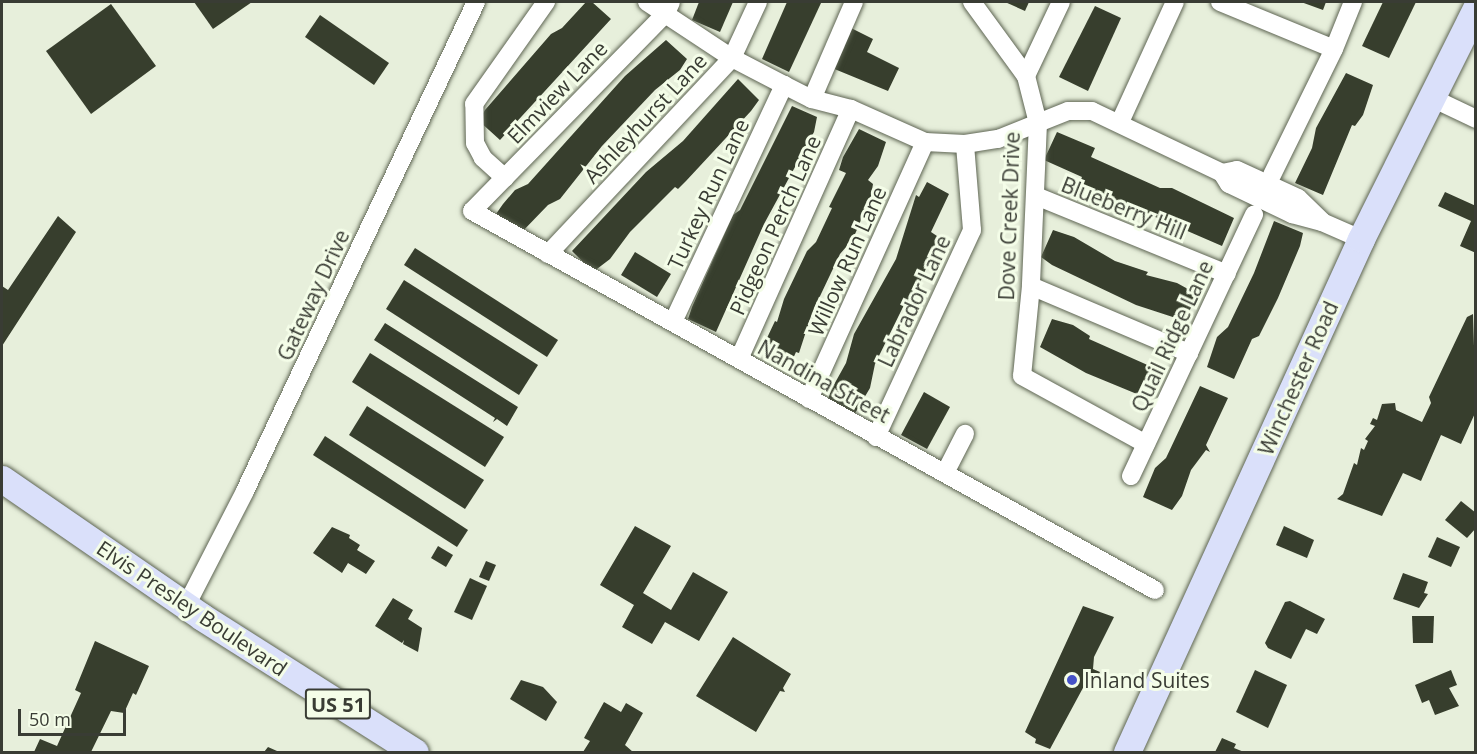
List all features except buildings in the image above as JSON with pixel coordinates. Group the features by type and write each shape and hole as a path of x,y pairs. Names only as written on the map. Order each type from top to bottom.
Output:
{"main road":[{"name":"Winchester Road","path":"1127,753 1361,239 1476,8"},
{"name":"Elvis Presley Boulevard","path":"2,479 186,606 415,753"}],"street":[{"name":"Gateway Drive","path":"186,606 260,459 476,2"},
{"path":"505,178 483,158 475,143 474,104 546,2"},
{"name":"Dove Creek Drive","path":"648,2 668,7 732,58 784,85 812,99 852,109 925,142 965,144 998,139 1038,123 1031,286 1022,376 1146,444"},
{"name":"Ashleyhurst Lane","path":"548,254 732,58 758,2"},
{"path":"812,99 854,2"},
{"path":"1026,76 1061,2"},
{"path":"1120,122 1175,2"},
{"path":"1220,2 1334,49"},
{"name":"Quail Ridge Lane","path":"1131,476 1334,49 1353,2"},
{"path":"976,4 1026,76 1038,123 1080,108 1120,122 1222,172 1237,170 1264,193 1298,198 1322,222 1361,239"},
{"name":"Elmview Lane","path":"472,211 668,7"},
{"name":"Turkey Run Lane","path":"673,322 784,85"},
{"path":"1432,98 1476,119"},
{"name":"Pidgeon Perch Lane","path":"739,359 852,109"},
{"name":"Willow Run Lane","path":"809,399 925,142"},
{"name":"Labrador Lane","path":"876,437 972,230 965,144"},
{"name":"Blueberry Hill","path":"1036,196 1227,274"},
{"name":"Nandina Street","path":"472,211 1155,590"},
{"path":"1031,286 1189,353"},
{"path":"945,473 965,434"}],"place":[{"name":"Inland Suites","path":"1072,680"}]}
